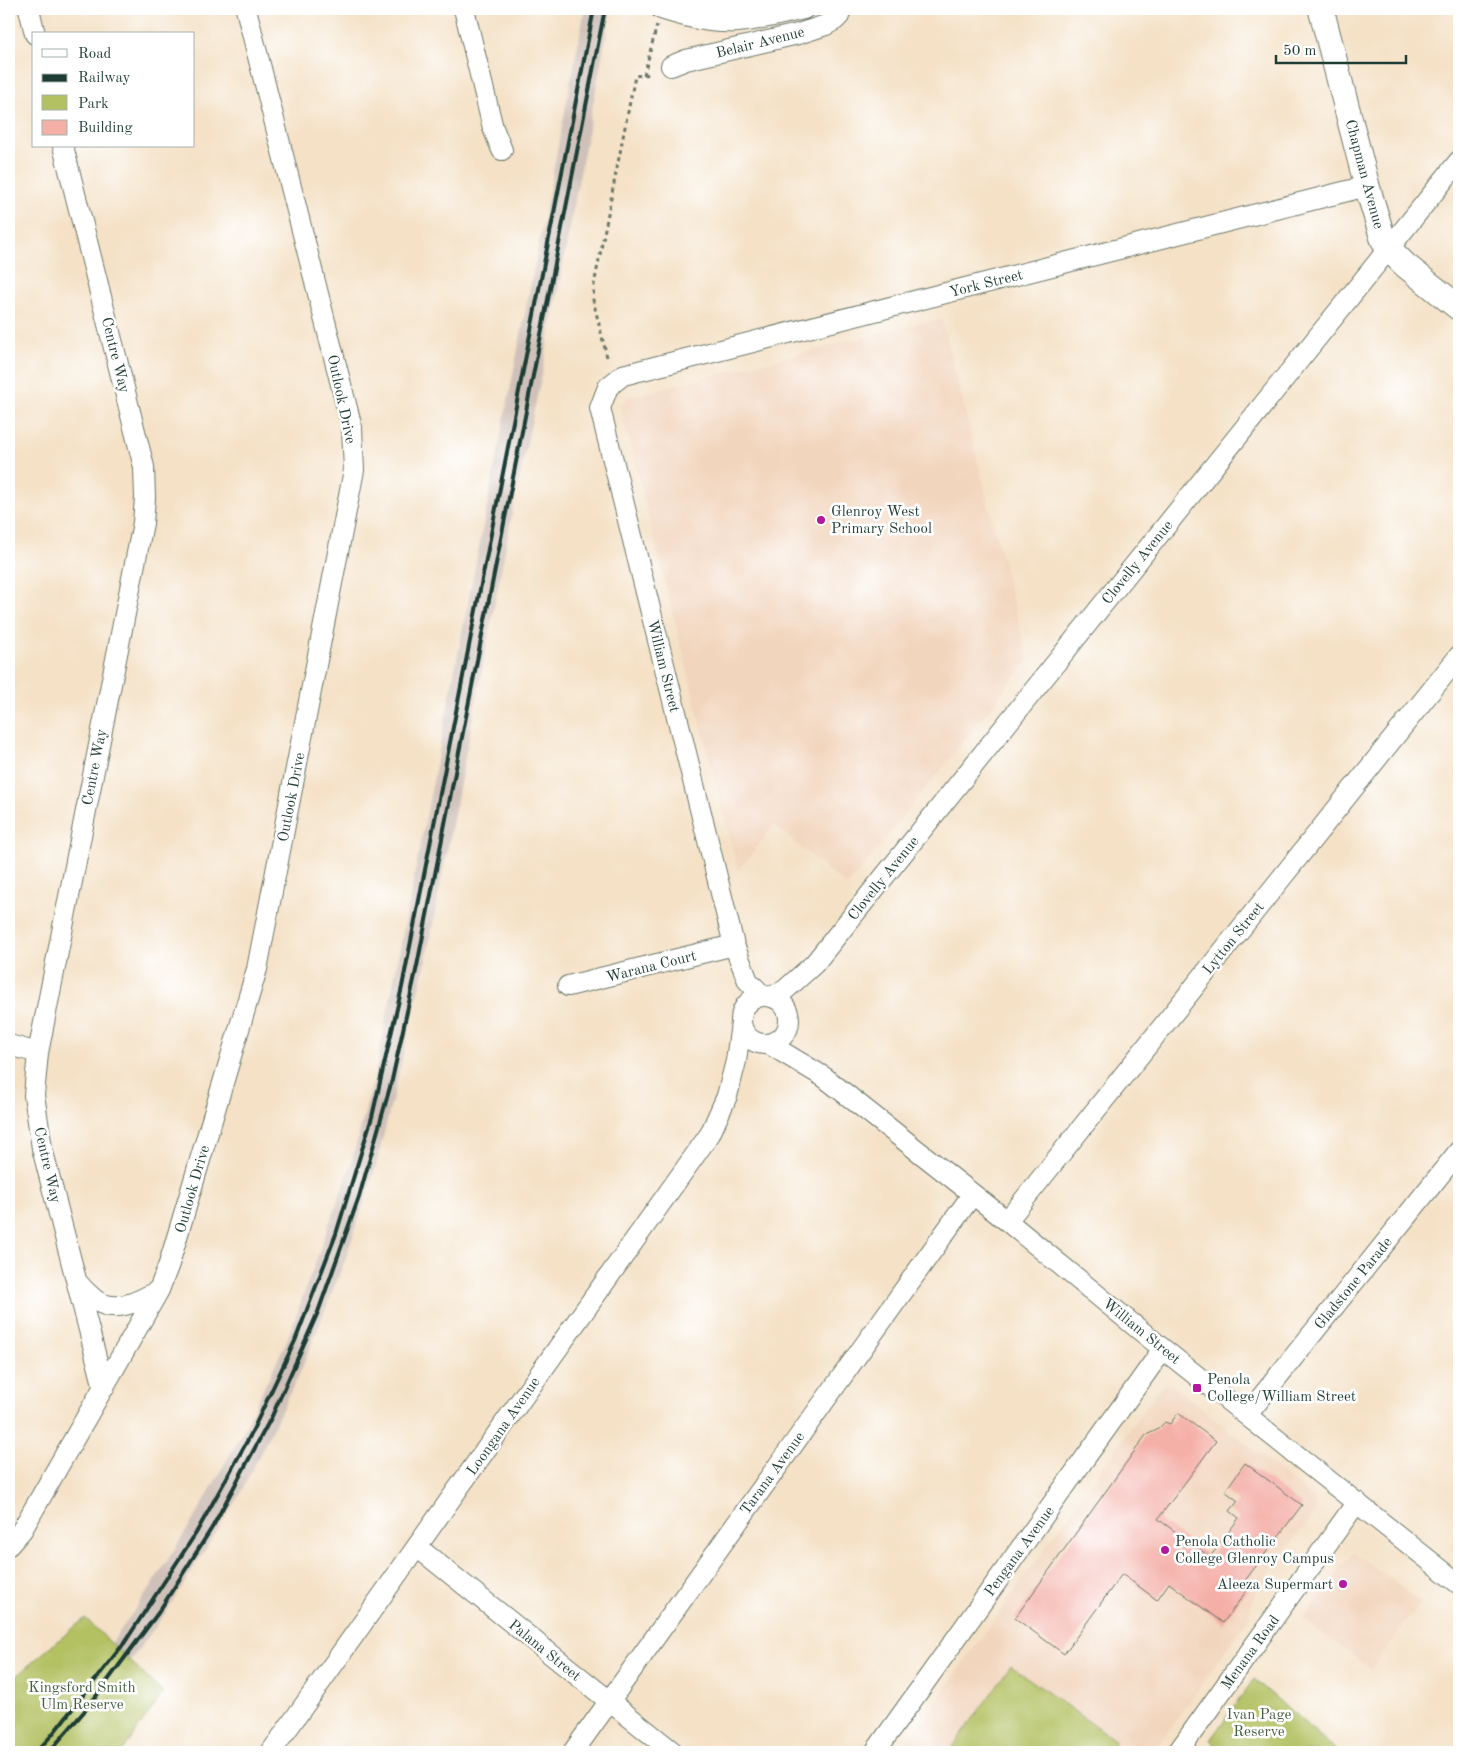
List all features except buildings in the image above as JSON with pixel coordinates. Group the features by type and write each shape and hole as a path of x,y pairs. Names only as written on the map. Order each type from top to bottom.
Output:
{"street":[{"path":"29,9 35,32"},
{"name":"Outlook Drive","path":"9,1545 22,1530 159,1290 185,1213 257,969 354,470 352,428 246,9"},
{"path":"464,9 493,128 502,150"},
{"name":"Belair Avenue","path":"660,15 736,22 755,20 804,9"},
{"name":"Belair Avenue","path":"671,66 686,60 805,32 835,20 842,9"},
{"name":"Chapman Avenue","path":"1321,9 1383,240 1405,265 1459,308"},
{"name":"Centre Way","path":"64,148 144,467 145,498 143,523 38,1053 34,1095 42,1148 104,1388"},
{"name":"Clovelly Avenue","path":"767,996 785,990 814,964 1459,161"},
{"name":"York Street","path":"608,387 623,375 1367,186"},
{"name":"William Street","path":"608,387 600,408 734,946 748,981 767,996"},
{"name":"Lytton Street","path":"1007,1221 1459,656"},
{"name":"William Street","path":"734,946 735,981 741,1019"},
{"name":"Warana Court","path":"568,986 734,946"},
{"name":"Clovelly Avenue","path":"788,1020 814,964"},
{"path":"767,996 778,1000 784,1006 788,1020 784,1035 765,1044 754,1042 747,1037 743,1031 741,1019 744,1008 749,1002 756,998 767,996"},
{"name":"Loongana Avenue","path":"727,1096 736,1061 741,1019"},
{"name":"William Street","path":"788,1020 797,1046 824,1078"},
{"name":"William Street","path":"765,1044 824,1078 1007,1221 1163,1349 1459,1584"},
{"name":"Loongana Avenue","path":"271,1752 710,1134 742,1066 765,1044"},
{"path":"9,1045 38,1053"},
{"name":"Gladstone Parade","path":"1248,1415 1459,1150"},
{"name":"Tarana Avenue","path":"573,1752 972,1194"},
{"path":"77,1282 94,1300 106,1306 130,1304 140,1301 159,1290"},
{"name":"Pengana Avenue","path":"875,1752 1163,1349"},
{"name":"Menana Road","path":"1178,1752 1357,1502"},
{"name":"Palana Street","path":"417,1547 674,1752"}],"path":[{"path":"644,75 660,15"},
{"path":"606,357 593,300 594,285 635,76 652,74"}],"shaded area":[{"path":"585,9 611,9 543,369 516,493 424,970 376,1166 345,1260 299,1375 240,1494 166,1612 90,1716 20,1752 101,1658 150,1588 195,1517 242,1433 287,1340 350,1167 375,1075"},
{"name":"Glenroy West Primary School","path":"942,320 1028,661 847,886 774,825 738,871 620,405 628,397 925,322"},
{"name":"Penola Catholic College Glenroy Campus","path":"1172,1385 1315,1499 1316,1512 1256,1588 1248,1619 1153,1752 900,1752 1158,1390 1163,1386"},
{"path":"1353,1552 1421,1602 1371,1669 1303,1619"}],"green space":[{"name":"Kingsford Smith Ulm Reserve","path":"85,1618 163,1693 122,1752 9,1752 9,1682"},
{"path":"1011,1666 1116,1741 1109,1752 949,1752"},
{"name":"Ivan Page Reserve","path":"1254,1679 1335,1749 1332,1752 1224,1752 1210,1740"}],"railway":[{"path":"36,1752 51,1736 125,1642 196,1533 250,1436 295,1341 336,1234 372,1117 402,987 594,9"},
{"path":"49,1752 88,1707 158,1613 213,1526 272,1416 318,1312 359,1197 392,1080 417,966 605,9"}],"place":[{"name":"Glenroy West Primary School","path":"821,520"},
{"name":"Penola College/William Street","path":"1197,1388"},
{"name":"Penola Catholic College Glenroy Campus","path":"1165,1550"},
{"name":"Aleeza Supermart","path":"1343,1584"}]}
